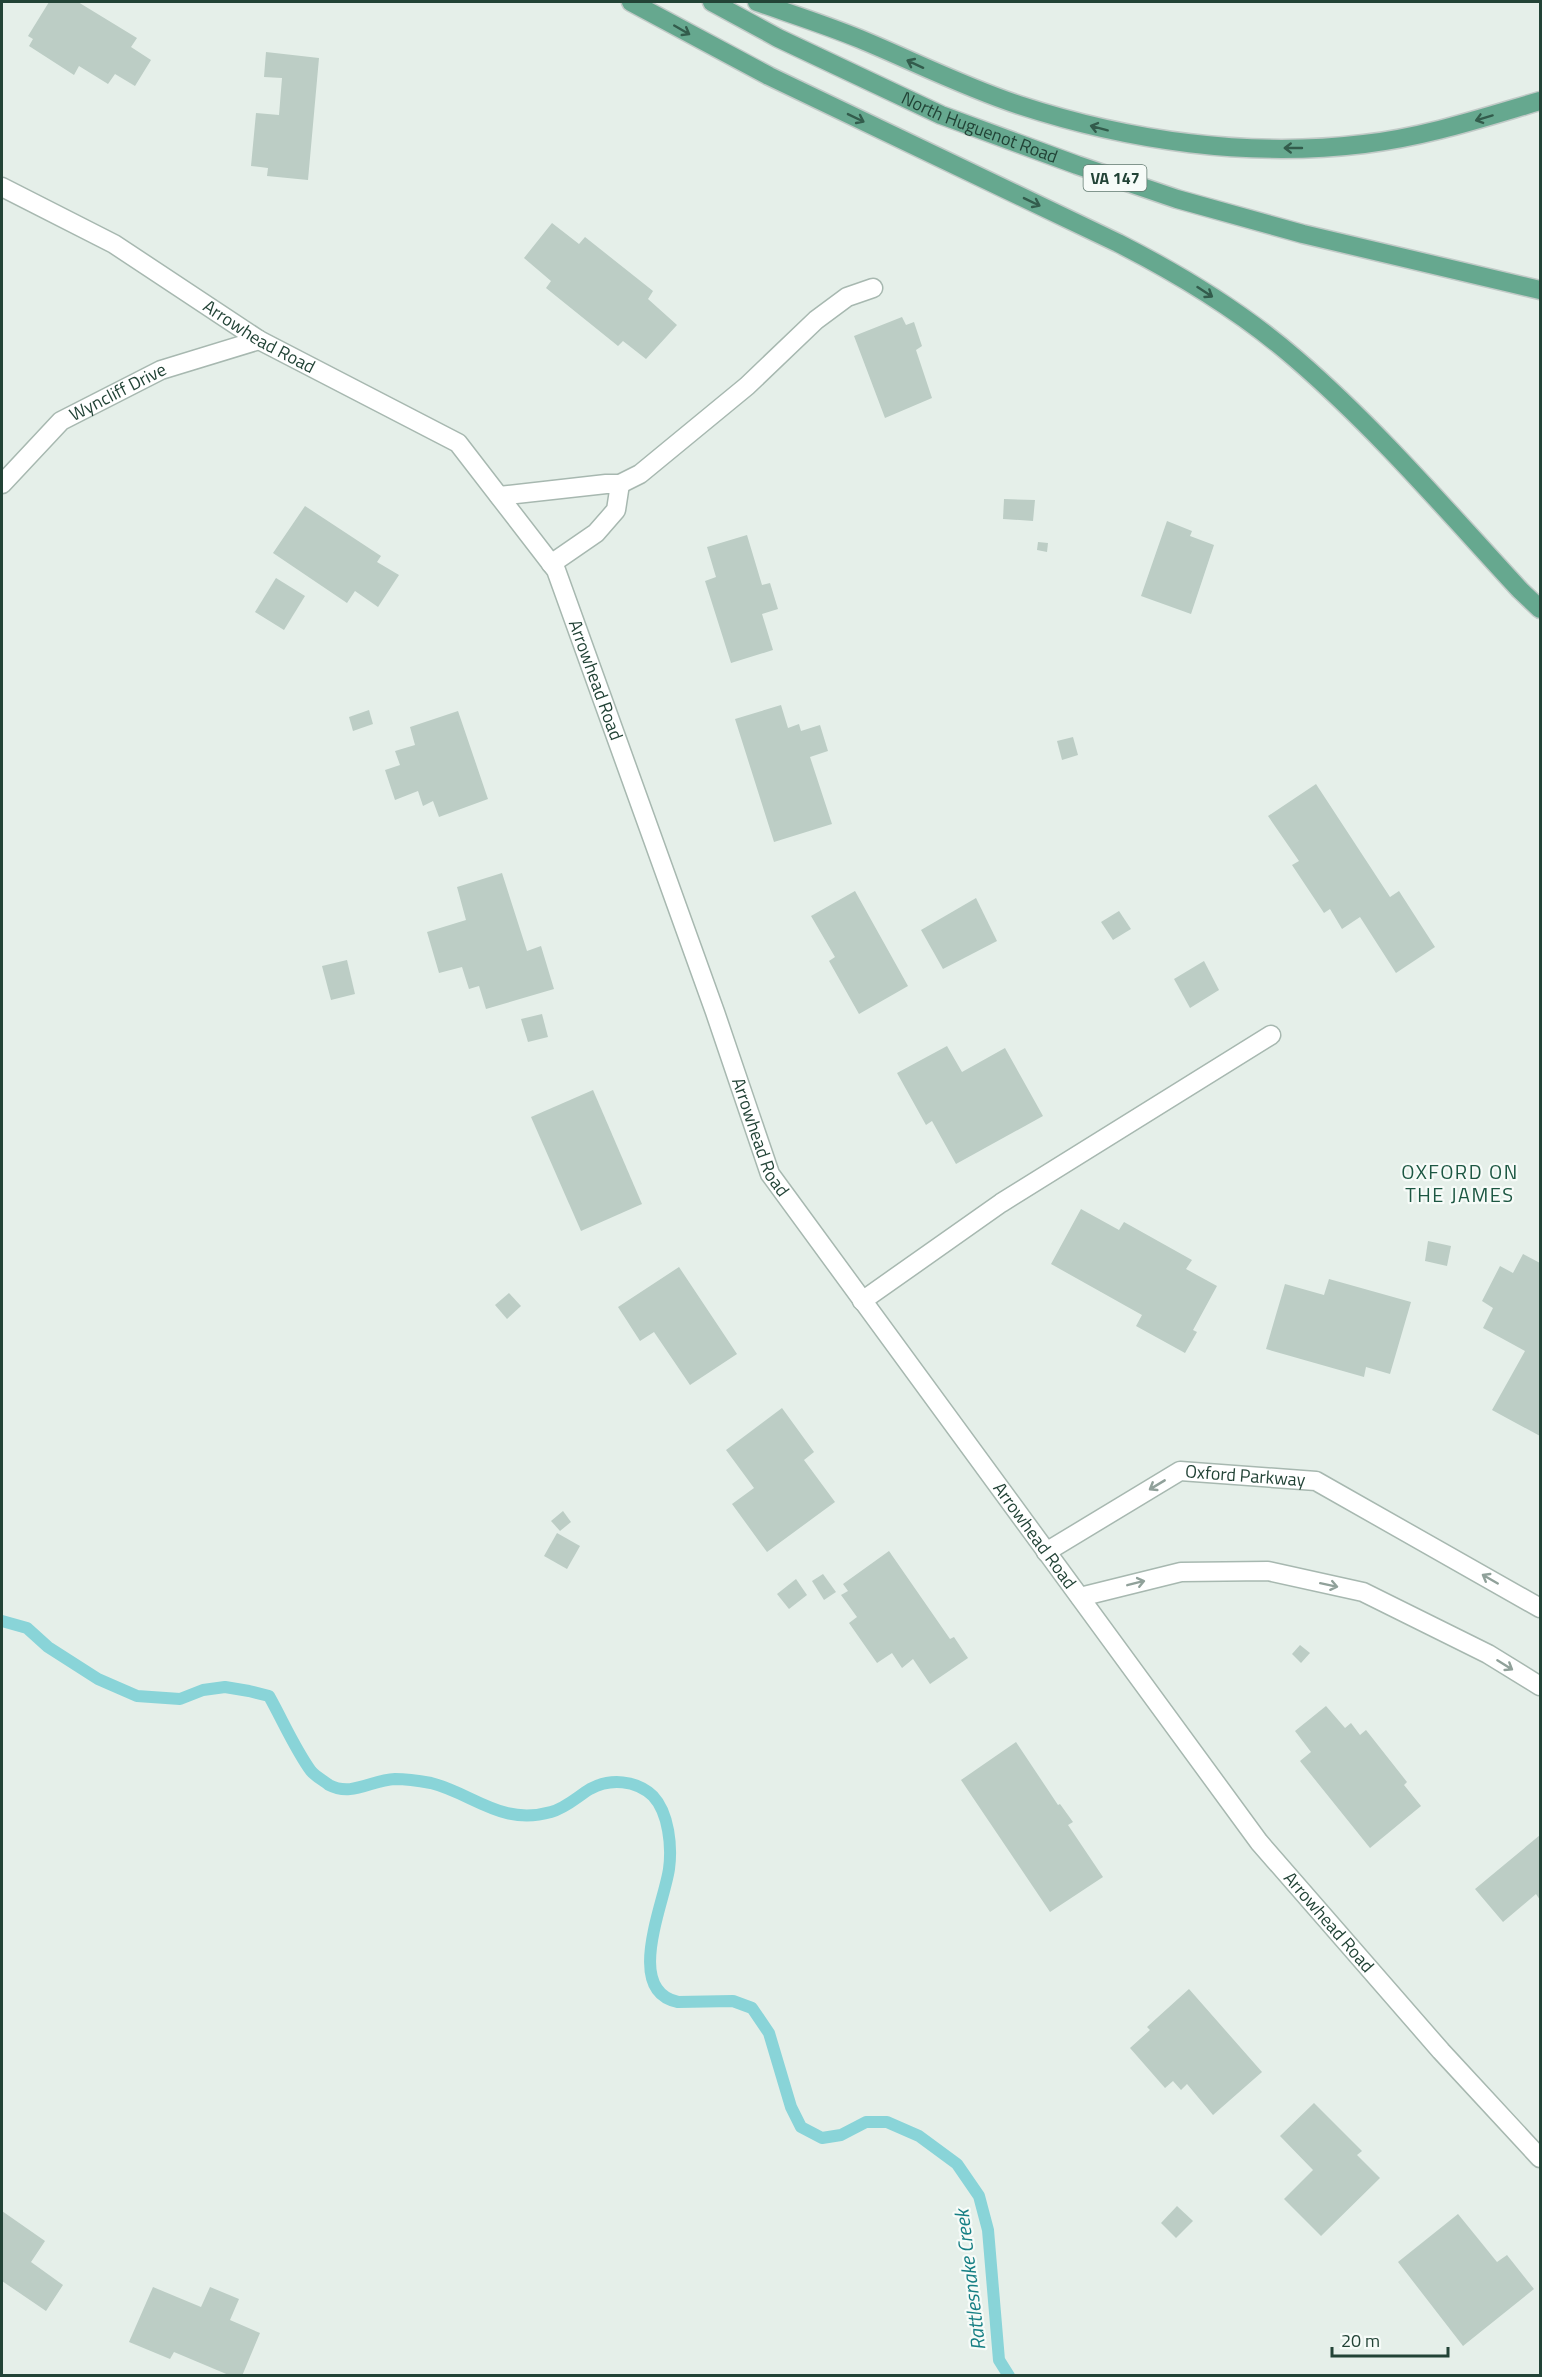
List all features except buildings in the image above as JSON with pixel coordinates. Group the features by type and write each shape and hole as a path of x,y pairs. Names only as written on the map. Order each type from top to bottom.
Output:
{"main road":[{"path":"631,2 769,76 1118,243 1174,272 1227,306 1294,357 1359,416 1540,609"},
{"name":"North Huguenot Road","path":"712,2 778,38 941,115 1088,169 1177,199 1303,234 1540,290"},
{"path":"757,2 859,39 924,68 1019,105 1140,137 1239,148 1302,148 1365,144 1448,129 1540,101"}],"street":[{"name":"Arrowhead Road","path":"2,187 114,244 259,340 458,443 556,570 770,1174 1259,1842 1441,2051 1540,2158"},
{"path":"499,496 620,484 640,474 747,386 816,320 848,297 873,288"},
{"name":"Wyncliff Drive","path":"2,484 61,421 161,370 259,340"},
{"path":"551,564 596,533 616,510 620,484"},
{"path":"862,1300 1001,1203 1271,1035"},
{"name":"Oxford Parkway","path":"1046,1552 1179,1472 1316,1481 1540,1608"},
{"path":"1080,1597 1181,1572 1268,1572 1363,1592 1488,1654 1540,1686"}],"waterway":[{"name":"Rattlesnake Creek","path":"2,1621 27,1628 48,1647 98,1679 137,1696 180,1699 203,1690 225,1687 269,1696 311,1771 329,1785 337,1788 354,1789 395,1779 418,1781 446,1788 488,1807 517,1815 551,1812 567,1805 590,1789 606,1783 631,1784 653,1796 663,1811 670,1851 666,1884 651,1944 650,1964 653,1982 662,1995 678,2002 733,2001 752,2008 769,2033 791,2107 801,2127 822,2138 841,2135 866,2122 887,2122 919,2136 957,2164 979,2196 988,2230 999,2360 1009,2376"}],"district":[{"name":"OXFORD ON THE JAMES","path":"1460,1184"}]}
